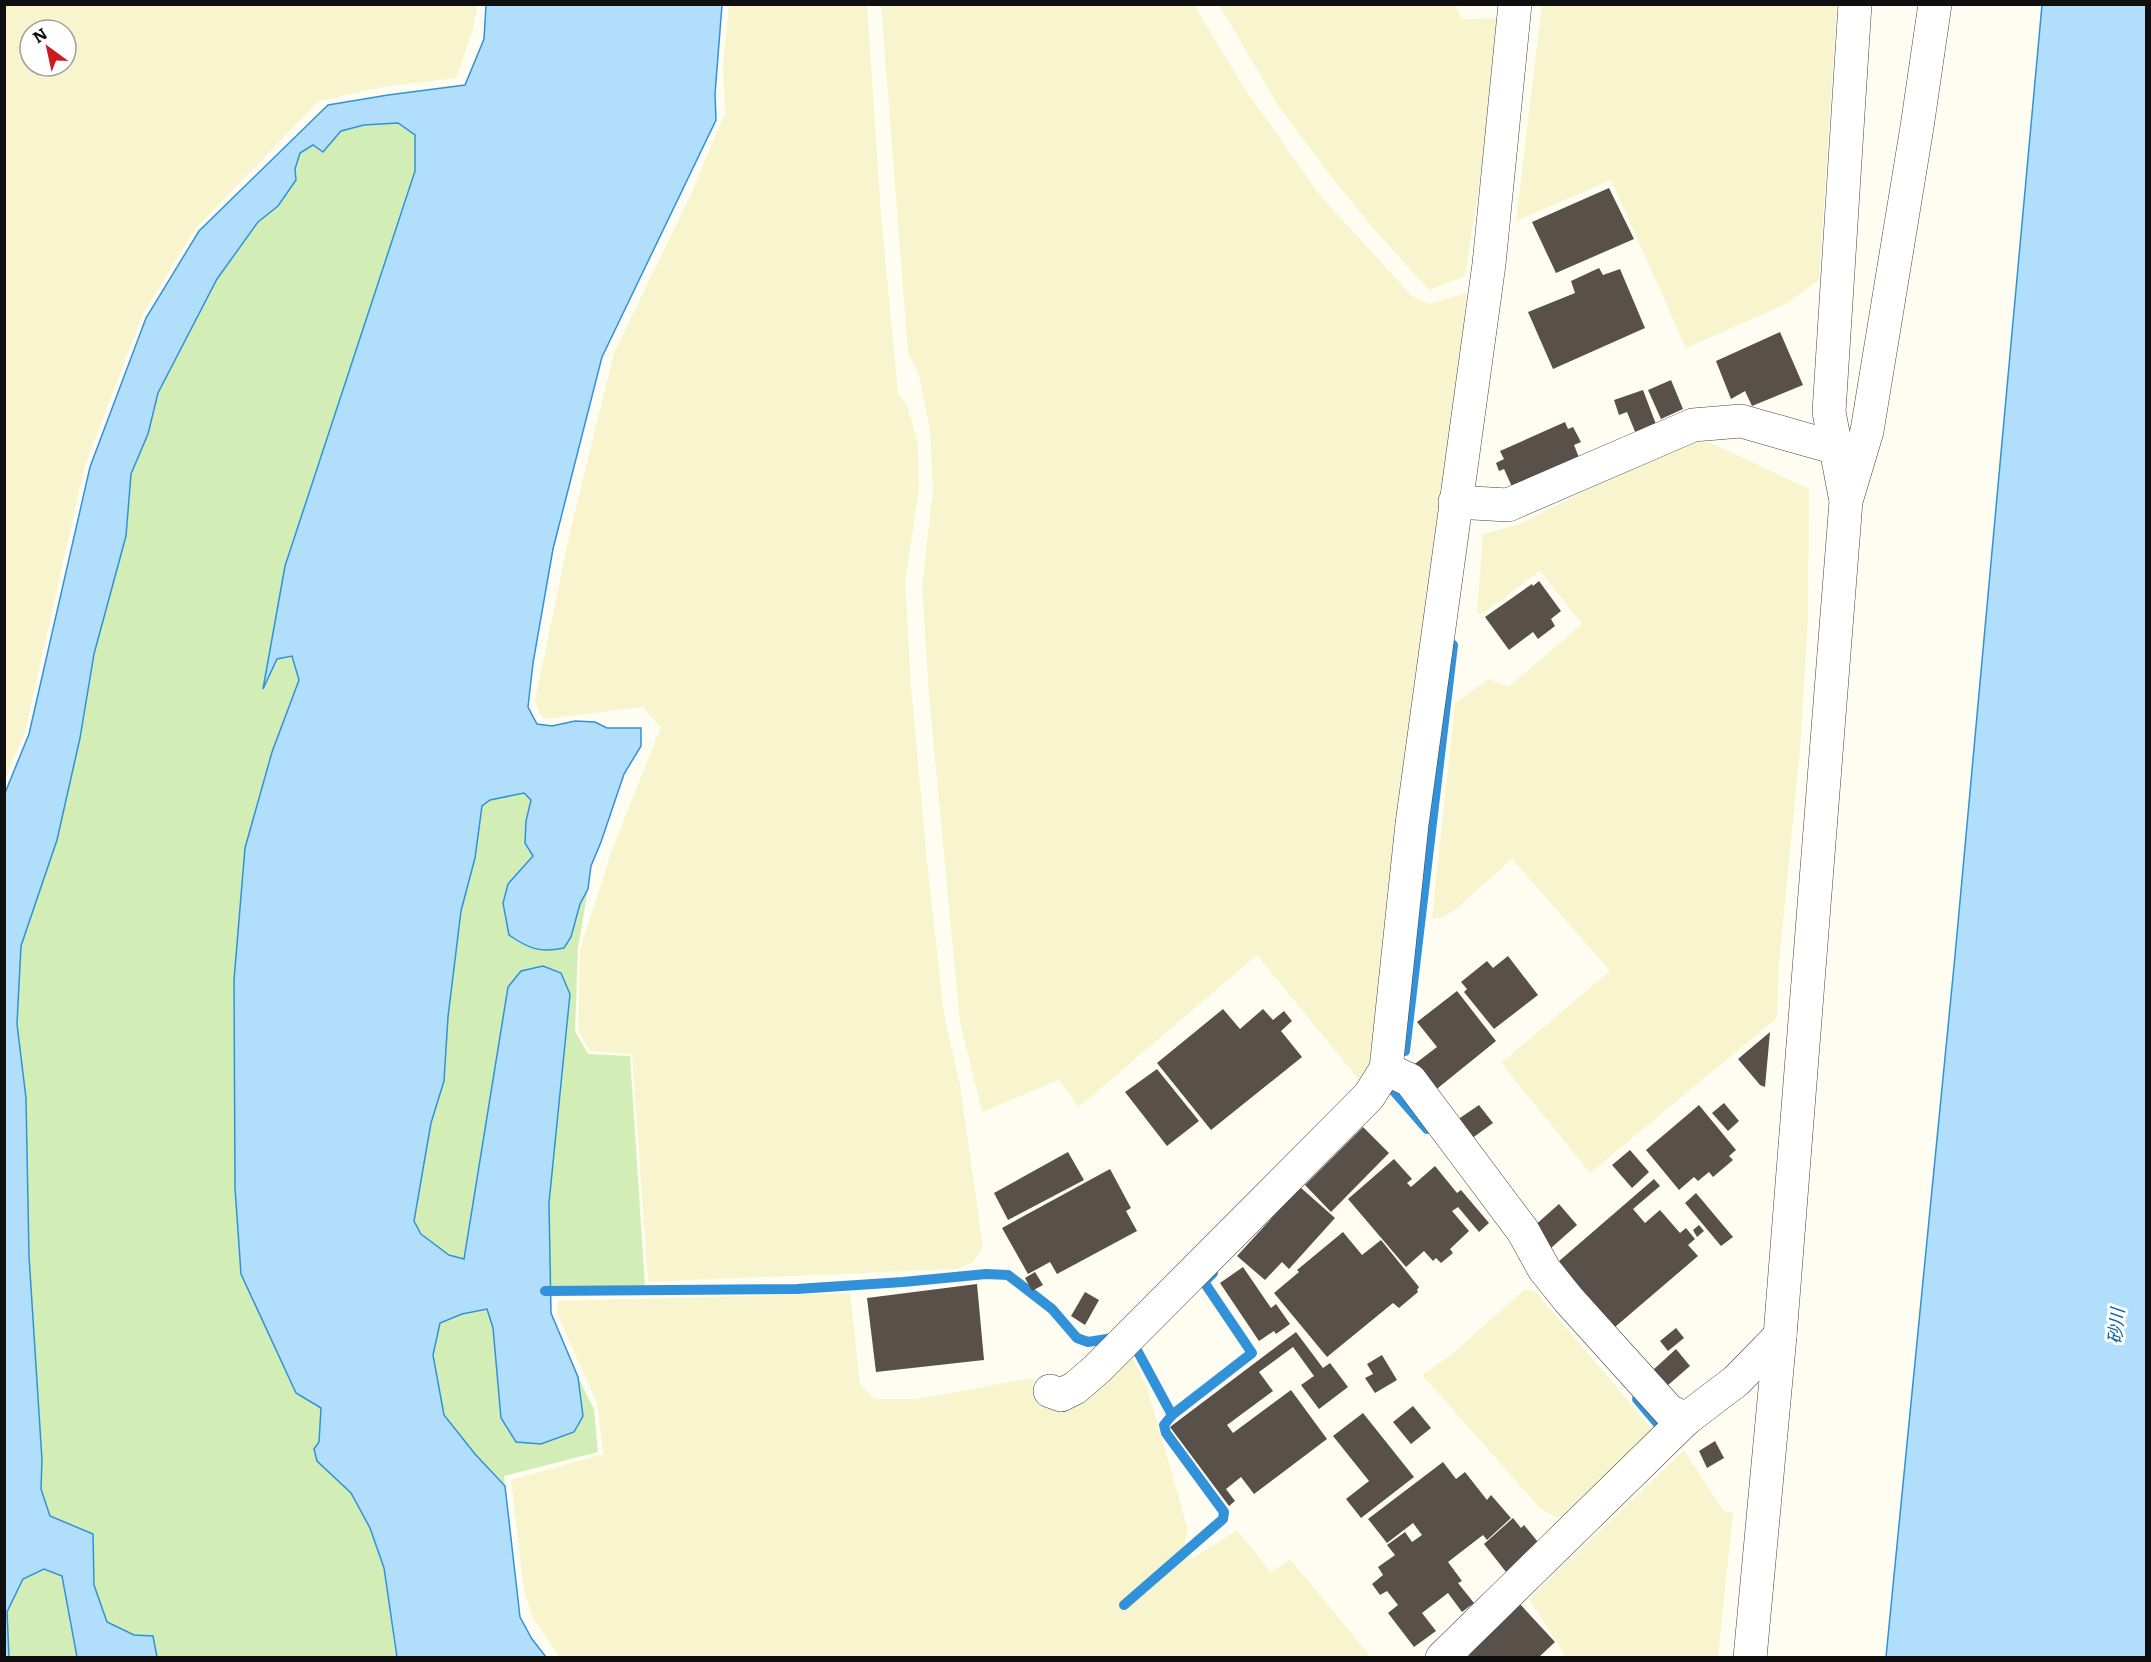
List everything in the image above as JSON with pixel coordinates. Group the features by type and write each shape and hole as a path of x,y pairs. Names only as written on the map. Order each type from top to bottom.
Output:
{"street":[{"path":"1050,1391 1061,1395 1076,1388 1122,1345 1370,1096 1386,1069 1412,824 1466,503 1515,4"},
{"path":"1750,1658 1780,1336 1846,501 1847,453 1829,412 1856,4"},
{"path":"1847,453 1867,430 1935,4"},
{"path":"1466,503 1508,505 1693,425 1741,421 1847,453"},
{"path":"1386,1069 1410,1080 1523,1231 1544,1269 1568,1299 1669,1411 1686,1419"},
{"path":"1442,1658 1686,1419 1736,1381 1780,1336"}],"shaded area":[{"path":"5,4 478,5 472,33 456,78 382,87 319,101 195,229 143,314 85,465 25,732 5,780"},
{"path":"1455,4 1462,19 1505,18 1465,276 1429,290 1372,227 1279,107 1219,5"},
{"path":"1542,4 1837,5 1819,280 1786,304 1686,348 1611,180 1516,221"},
{"path":"729,5 867,5 881,214 898,393 907,405 918,444 919,490 905,582 911,685 927,861 944,1014 960,1085 983,1247 973,1262 957,1269 648,1282 632,1054 590,1051 578,1031 580,949 612,850 661,727 642,707 545,719 539,713 535,700 572,523 614,353 692,192 725,113 723,65"},
{"path":"881,5 1194,5 1243,86 1319,194 1412,296 1429,304 1466,293 1376,1056 1360,1081 1257,955 1079,1107 1059,1080 982,1112 960,1023 929,696 922,587 933,488 930,431 919,376 908,353"},
{"path":"1709,442 1809,489 1808,620 1800,750 1779,963 1777,1018 1590,1173 1501,1063 1610,971 1512,859 1456,909 1442,918 1432,918 1455,703 1489,679 1508,687 1582,624 1540,571 1485,612 1477,614 1483,534 1520,524 1664,451 1684,443"},
{"path":"1525,1289 1536,1292 1656,1434 1569,1517 1555,1517 1539,1507 1422,1375 1452,1354"},
{"path":"850,1293 860,1384 875,1399 917,1399 1032,1378 1038,1393 1131,1354 1147,1388 1188,1529 1184,1545 1193,1558 1237,1530 1271,1572 1290,1559 1371,1657 559,1657 533,1618 524,1591 511,1480 603,1454 597,1403 557,1314 558,1301"},
{"path":"1684,1450 1723,1510 1733,1513 1718,1657 1566,1657 1529,1599"}],"green space":[{"path":"398,123 415,135 415,171 334,420 264,686 277,659 292,656 299,680 272,752 234,980 235,1188 241,1274 296,1393 321,1408 319,1442 332,1476 351,1493 370,1528 384,1568 397,1657 157,1657 153,1636 134,1635 107,1622 94,1585 93,1534 50,1516 41,1489 42,1460 29,1256 26,1098 17,1024 21,946 57,840 80,738 94,654 126,536 131,474 148,434 158,393 217,279 258,222 278,206 300,153 313,145 323,152 341,131 364,125"},
{"path":"524,793 531,800 526,821 533,856 524,867 571,937 580,904 588,889 578,948 575,1031 588,1054 630,1056 645,1286 550,1287 549,1203 508,987 464,1259 435,1245 423,1235 414,1221 431,1123 444,1081 448,1017 461,911 475,858 482,805 490,800"},
{"path":"487,1309 493,1328 497,1375 583,1416 578,1377 594,1409 598,1452 504,1476 505,1486 475,1454 444,1415 433,1355 440,1323 462,1314"},
{"path":"44,1569 62,1576 77,1657 9,1657 7,1612 23,1579"}],"water":[{"path":"486,5 722,5 715,94 716,120 602,357 553,549 533,663 528,707 537,724 552,726 575,721 595,722 607,728 641,728 641,746 624,774 591,866 588,889 580,904 571,937 564,948 535,949 509,935 503,903 508,884 533,856 525,843 526,821 531,800 524,793 490,800 482,806 475,858 461,911 448,1017 444,1081 431,1123 414,1221 421,1234 449,1255 464,1259 508,987 521,971 543,966 561,973 570,994 549,1203 551,1313 578,1377 583,1416 574,1432 541,1444 516,1442 501,1418 493,1328 487,1309 462,1314 440,1323 433,1355 444,1415 475,1454 505,1486 520,1617 532,1639 546,1657 397,1657 384,1568 370,1528 351,1493 317,1461 314,1449 319,1442 321,1408 296,1393 241,1274 235,1188 234,980 245,848 272,752 299,680 292,656 277,659 263,689 285,566 415,171 415,135 398,123 364,125 341,131 323,152 313,145 300,153 295,169 296,180 278,206 258,222 217,279 158,393 148,434 131,474 126,536 94,654 80,738 57,840 21,946 17,1024 26,1098 29,1256 42,1460 41,1489 50,1516 93,1534 94,1585 107,1622 134,1635 153,1636 157,1657 77,1657 62,1576 44,1569 23,1579 7,1612 9,1657 5,1657 5,793 29,734 90,467 146,318 199,231 328,105 465,85 484,39"},
{"name":"砂川","path":"2042,5 2146,5 2146,1657 1886,1657 1955,956"}],"building":[{"path":"1609,188 1634,239 1556,273 1532,222"},
{"path":"1599,268 1603,275 1620,269 1645,328 1553,369 1528,312 1575,293 1571,281"},
{"path":"1780,332 1803,385 1752,406 1745,391 1731,399 1716,361"},
{"path":"1671,380 1683,409 1661,419 1648,390"},
{"path":"1643,390 1657,427 1636,434 1627,412 1619,415 1614,400"},
{"path":"1565,422 1568,429 1573,427 1581,442 1574,445 1580,460 1513,489 1504,469 1499,471 1496,463 1504,459 1500,451"},
{"path":"1539,581 1561,611 1551,619 1555,626 1538,639 1533,632 1509,650 1485,617"},
{"path":"1508,956 1538,995 1494,1029 1464,992 1467,989 1461,982 1487,961 1493,968"},
{"path":"1457,991 1496,1041 1433,1092 1412,1066 1437,1047 1417,1022"},
{"path":"1223,1009 1240,1029 1263,1009 1273,1020 1284,1011 1292,1021 1281,1031 1302,1057 1211,1130 1157,1063"},
{"path":"1770,1032 1765,1087 1760,1085 1738,1059"},
{"path":"1157,1069 1199,1121 1167,1146 1125,1092"},
{"path":"1724,1103 1739,1121 1728,1131 1712,1113"},
{"path":"1479,1105 1493,1123 1471,1139 1457,1120"},
{"path":"1699,1105 1736,1150 1729,1156 1733,1160 1713,1177 1709,1172 1698,1181 1694,1177 1679,1190 1646,1150"},
{"path":"1363,1127 1389,1153 1331,1212 1305,1185"},
{"path":"1630,1150 1649,1172 1632,1188 1612,1165"},
{"path":"1068,1152 1084,1180 1008,1220 994,1193"},
{"path":"1394,1159 1412,1179 1407,1183 1411,1187 1435,1166 1457,1193 1461,1190 1489,1223 1479,1232 1458,1207 1452,1211 1469,1231 1450,1249 1453,1253 1441,1263 1436,1258 1433,1261 1424,1251 1406,1267 1348,1199"},
{"path":"1110,1169 1131,1208 1126,1211 1137,1231 1057,1274 1050,1262 1028,1274 1002,1228"},
{"path":"1654,1179 1660,1186 1633,1209 1645,1223 1660,1210 1680,1233 1686,1228 1695,1239 1688,1245 1698,1256 1615,1327 1558,1262"},
{"path":"1300,1187 1335,1218 1289,1269 1282,1262 1265,1280 1237,1256"},
{"path":"1696,1193 1733,1237 1721,1246 1685,1203"},
{"path":"1559,1204 1577,1225 1551,1248 1533,1227"},
{"path":"1699,1225 1704,1231 1697,1237 1693,1230"},
{"path":"1343,1232 1362,1255 1381,1240 1419,1287 1418,1292 1399,1308 1393,1303 1327,1357 1274,1293 1299,1272 1297,1270"},
{"path":"1243,1267 1271,1308 1276,1304 1290,1324 1276,1334 1274,1331 1259,1341 1220,1283"},
{"path":"1035,1272 1043,1285 1032,1291 1025,1278"},
{"path":"977,1284 984,1360 876,1372 867,1298"},
{"path":"1085,1292 1099,1300 1085,1325 1071,1316"},
{"path":"1676,1328 1684,1338 1668,1351 1660,1341"},
{"path":"1296,1332 1323,1368 1330,1363 1348,1387 1319,1409 1301,1385 1314,1376 1293,1347 1259,1372 1273,1391 1227,1425 1233,1433 1291,1390 1327,1439 1254,1494 1241,1477 1226,1489 1235,1501 1229,1506 1170,1427"},
{"path":"1676,1349 1690,1366 1667,1386 1653,1370"},
{"path":"1382,1355 1397,1380 1375,1393 1365,1378 1373,1374 1367,1364"},
{"path":"1413,1406 1431,1428 1411,1444 1393,1422"},
{"path":"1363,1413 1414,1477 1361,1518 1346,1499 1369,1481 1333,1436"},
{"path":"1715,1441 1724,1458 1707,1468 1699,1451"},
{"path":"1443,1462 1456,1479 1465,1472 1487,1500 1491,1495 1511,1518 1487,1540 1483,1535 1448,1562 1462,1581 1458,1583 1474,1603 1462,1612 1448,1593 1422,1613 1436,1631 1414,1647 1388,1613 1398,1605 1387,1591 1380,1595 1372,1584 1383,1575 1378,1567 1395,1555 1387,1545 1405,1532 1412,1542 1422,1535 1413,1523 1387,1543 1368,1519"},
{"path":"1513,1518 1521,1528 1524,1525 1538,1542 1506,1572 1484,1544"},
{"path":"1519,1603 1555,1642 1538,1658 1471,1658 1467,1652"}],"waterway":[{"path":"1405,1051 1453,645"},
{"path":"1394,1085 1393,1090 1427,1129"},
{"path":"1124,1605 1223,1519 1224,1512 1166,1433 1164,1425 1172,1415 1252,1353 1204,1282 1213,1273"},
{"path":"545,1291 797,1289 986,1274 1008,1275 1052,1309 1077,1338 1088,1342 1113,1338 1138,1352 1172,1415"},
{"path":"1637,1399 1659,1425"}]}
